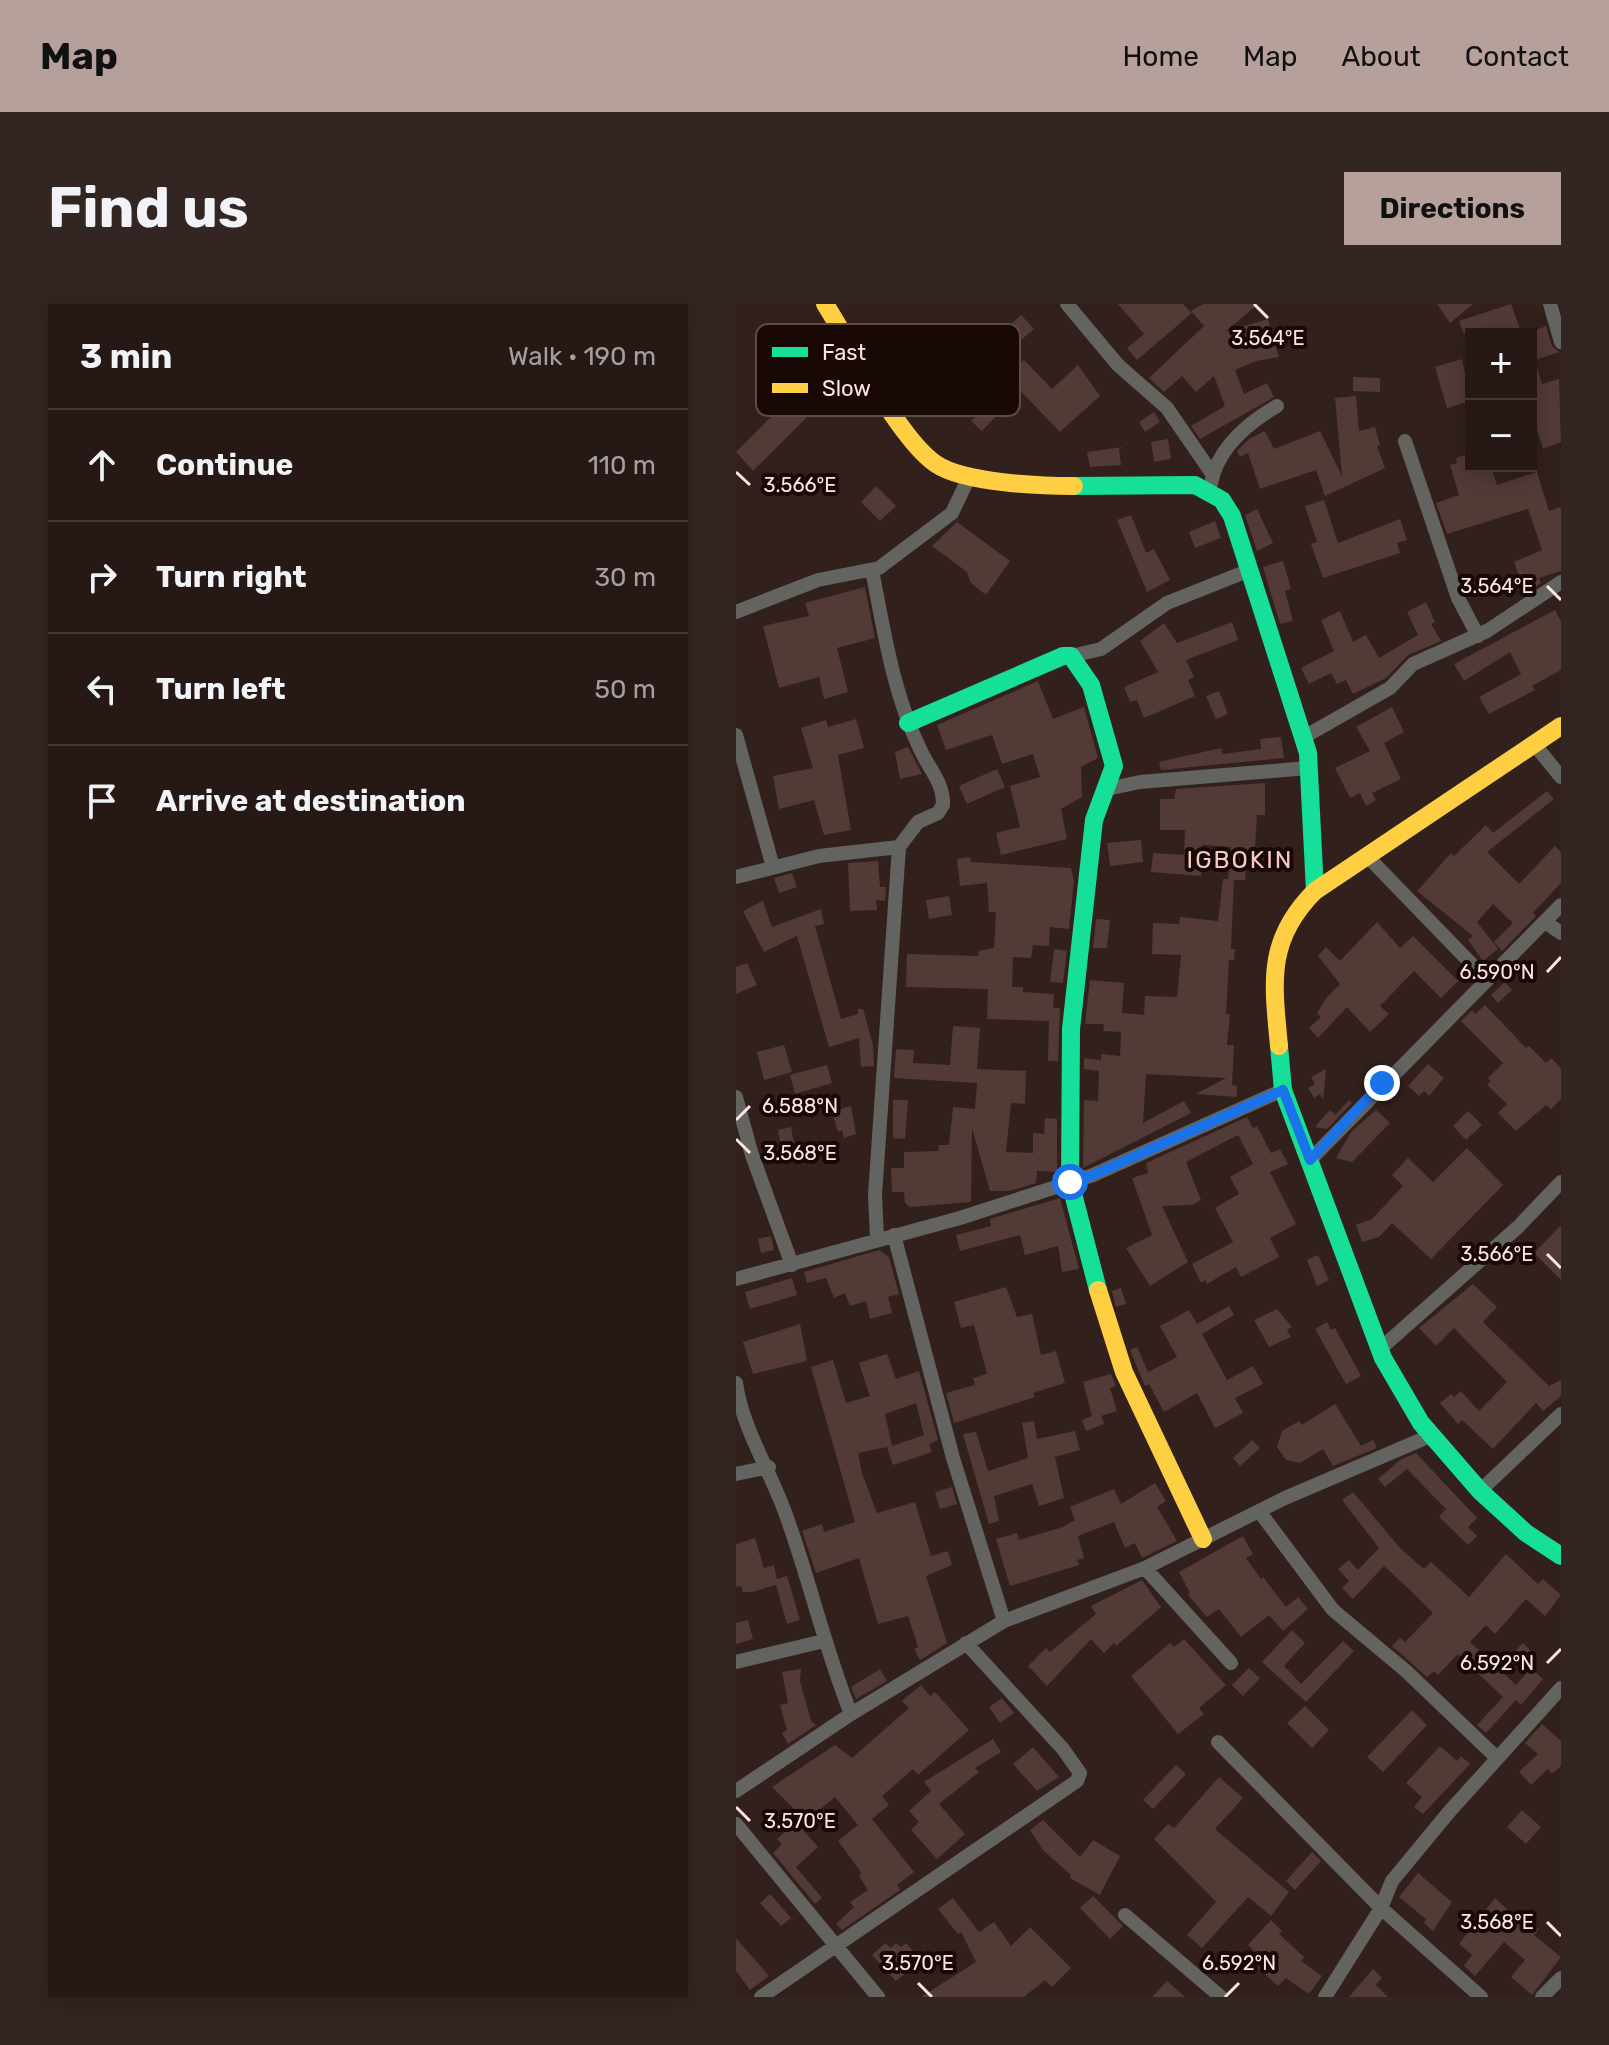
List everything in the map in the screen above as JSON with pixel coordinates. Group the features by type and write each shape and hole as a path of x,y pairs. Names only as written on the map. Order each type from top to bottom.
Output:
{"street":[{"path":"825,304 838,324"},
{"path":"1067,304 1118,365 1167,408 1232,516 1304,737 1315,891"},
{"path":"1550,304 1561,342"},
{"path":"1211,484 1249,423 1277,406"},
{"path":"896,416 916,448 938,466 970,475 1031,486 1211,484"},
{"path":"1405,441 1458,598 1478,636"},
{"path":"736,612 818,580 872,570 891,560 952,513 970,475"},
{"path":"872,570 888,653 908,723 942,786 943,805 938,813 918,822 899,847 875,1195 877,1239"},
{"path":"908,723 1063,656 1101,649 1167,603 1250,570"},
{"path":"1304,737 1390,688 1413,664 1478,636 1561,582"},
{"path":"1088,679 1101,649"},
{"path":"1071,656 1088,679 1114,766 1094,820 1071,1029 1070,1182 1106,1320 1124,1372 1203,1539"},
{"path":"1561,726 1315,891 1284,929 1276,957 1273,987 1283,1090 1380,1349 1430,1436 1480,1491 1526,1533 1561,1556"},
{"path":"736,735 773,867"},
{"path":"1534,744 1561,777"},
{"path":"1107,789 1140,782 1308,768"},
{"path":"736,877 819,856 899,847"},
{"path":"1366,855 1487,980"},
{"path":"1310,1160 1561,905"},
{"path":"1545,922 1561,933"},
{"path":"736,1279 1093,1175 1283,1090"},
{"path":"736,1097 752,1155 792,1265"},
{"path":"1380,1349 1518,1227 1561,1182"},
{"path":"894,1235 953,1458 1004,1621"},
{"path":"736,1383 749,1426 769,1467 816,1604 824,1641 851,1714"},
{"path":"1480,1491 1561,1414"},
{"path":"736,1791 851,1714 1004,1621 1145,1568 1259,1511 1430,1436"},
{"path":"736,1474 769,1467"},
{"path":"1259,1511 1333,1610 1406,1671 1497,1758"},
{"path":"1145,1568 1231,1663"},
{"path":"736,1662 824,1641"},
{"path":"761,1997 1077,1781 1080,1773 1063,1749 966,1643"},
{"path":"1325,1997 1381,1908 1392,1881 1561,1688"},
{"path":"1218,1742 1381,1908 1481,1997"},
{"path":"736,1824 878,1997"},
{"path":"1125,1915 1221,1997"},
{"path":"1542,1997 1561,1978"}],"building":[{"path":"1118,304 1183,304 1192,313 1137,360 1127,348 1144,334"},
{"path":"1203,304 1258,304 1225,332 1268,319 1279,357 1256,361 1235,370 1244,394 1267,383 1274,397 1200,439 1191,426 1225,406 1214,376 1196,392 1182,376 1164,392 1149,378 1204,326 1191,311"},
{"path":"1437,304 1473,304 1450,323"},
{"path":"1511,304 1520,328 1465,328 1464,334 1459,321"},
{"path":"1021,315 1034,329 1020,341 1020,324 1011,324"},
{"path":"1546,326 1552,346 1559,352 1537,359 1537,330"},
{"path":"1462,359 1465,403 1447,408 1435,367"},
{"path":"1024,360 1052,389 1078,365 1100,396 1060,432 1020,391 1020,364"},
{"path":"1537,367 1542,384 1559,379 1561,442 1543,449 1537,429"},
{"path":"1353,377 1380,378 1380,392 1353,391"},
{"path":"1356,396 1359,431 1375,427 1380,445 1377,446 1385,468 1325,496 1316,470 1260,489 1248,453 1240,457 1237,451 1249,439 1265,431 1274,449 1320,431 1342,476 1335,398"},
{"path":"1154,412 1160,422 1145,432 1139,422"},
{"path":"772,416 808,416 753,471 736,452"},
{"path":"976,416 996,416 982,431 971,421"},
{"path":"1168,439 1171,459 1154,462 1151,442"},
{"path":"1123,447 1119,449 1121,465 1090,467 1087,452"},
{"path":"1465,455 1465,472 1493,472 1497,485 1537,472 1549,511 1561,507 1561,571 1539,578 1541,583 1525,592 1514,562 1542,550 1528,509 1447,534 1436,503 1459,495 1450,465 1457,463 1456,458"},
{"path":"876,486 896,506 880,521 861,502"},
{"path":"1324,500 1338,543 1400,519 1407,540 1397,543 1400,553 1323,578 1311,544 1317,542 1305,506"},
{"path":"1257,509 1273,543 1257,551 1245,515"},
{"path":"1131,515 1146,553 1154,549 1170,580 1147,592 1117,520"},
{"path":"1215,521 1221,538 1195,548 1189,532"},
{"path":"957,522 1010,561 986,595 970,582 967,572 932,546"},
{"path":"1283,561 1291,589 1285,591 1293,621 1280,624 1263,567"},
{"path":"865,587 875,638 837,648 848,692 824,699 819,677 779,688 763,626 809,616 805,603"},
{"path":"1426,602 1435,622 1431,624 1441,641 1408,655 1386,678 1353,694 1346,680 1337,684 1331,673 1309,684 1301,668 1334,651 1321,620 1340,611 1353,642 1366,635 1379,658 1418,635 1407,612"},
{"path":"1555,610 1561,621 1561,670 1532,686 1535,690 1489,714 1479,697 1521,674 1510,652 1464,681 1454,664"},
{"path":"1232,622 1238,640 1186,660 1194,677 1188,680 1195,696 1144,718 1137,700 1130,702 1124,687 1158,672 1140,641 1164,623 1177,643"},
{"path":"1038,681 1053,719 1084,707 1098,758 1081,767 1082,797 1061,809 1067,839 1001,855 996,833 1020,827 1010,786 1040,777 1033,754 1002,764 992,735 946,750 937,725"},
{"path":"1219,691 1228,714 1216,719 1206,696"},
{"path":"1392,707 1404,732 1384,743 1401,779 1372,793 1376,800 1366,806 1360,793 1350,798 1335,768 1370,751 1356,727"},
{"path":"856,719 864,748 838,755 851,830 824,835 814,800 779,809 773,776 813,768 801,728 826,720 828,727"},
{"path":"1281,737 1284,758 1161,770 1159,762 1221,748 1223,754 1261,749 1260,739"},
{"path":"908,747 922,774 900,779 895,752"},
{"path":"997,769 1005,787 967,804 959,786"},
{"path":"1265,783 1265,815 1257,815 1254,863 1246,863 1245,880 1234,880 1231,949 1235,949 1234,960 1229,960 1226,1014 1230,1014 1227,1045 1234,1045 1232,1085 1237,1086 1237,1097 1196,1094 1226,1078 1146,1074 1143,1123 1184,1101 1191,1113 1083,1168 1084,1100 1098,1101 1099,1071 1084,1069 1084,1058 1101,1060 1101,1054 1120,1056 1121,1032 1103,1031 1104,1024 1085,1024 1090,980 1124,983 1122,1013 1144,1015 1145,996 1177,997 1181,955 1152,954 1153,923 1179,924 1180,917 1218,921 1223,879 1228,879 1231,847 1202,845 1201,876 1151,872 1153,853 1184,855 1185,830 1160,830 1160,799 1174,799 1176,789"},
{"path":"1547,791 1554,799 1487,852 1519,884 1555,846 1561,852 1561,883 1533,913 1536,916 1502,951 1494,942 1513,923 1493,904 1477,922 1498,949 1483,961 1468,940 1473,936 1417,891 1451,853 1454,856 1486,825 1493,833"},
{"path":"1141,840 1143,862 1110,866 1107,843"},
{"path":"970,857 971,862 1071,868 1074,881 1069,929 1050,927 1049,946 1033,945 1031,958 1013,957 1012,987 1023,987 1023,992 1054,994 1053,1008 1060,1008 1058,1061 1048,1061 1049,1021 987,1019 988,989 906,987 907,954 978,956 979,951 994,948 996,912 989,912 987,883 960,886 957,859"},
{"path":"878,861 880,887 886,887 885,901 876,900 877,910 850,911 848,863"},
{"path":"792,873 797,887 779,893 774,878"},
{"path":"949,896 952,915 929,919 926,900"},
{"path":"763,901 772,927 821,909 824,924 815,926 841,1019 858,1014 858,1009 863,1009 873,1045 874,1066 861,1067 859,1038 829,1047 797,936 764,952 743,911"},
{"path":"1096,919 1110,920 1107,948 1093,948"},
{"path":"1377,922 1400,948 1413,936 1458,981 1441,998 1414,971 1380,1006 1389,1014 1370,1032 1347,1007 1318,1038 1309,1028 1321,1017 1317,1013 1340,984 1318,956 1326,947 1340,961"},
{"path":"1054,949 1067,951 1063,983 1050,982"},
{"path":"747,963 757,985 736,994 736,967"},
{"path":"1505,982 1512,990 1498,1003 1491,995"},
{"path":"1485,1005 1526,1048 1529,1046 1546,1063 1551,1058 1561,1068 1561,1099 1551,1109 1546,1105 1516,1131 1498,1113 1507,1104 1487,1085 1491,1081 1488,1078 1503,1063 1461,1021 1472,1010 1475,1014"},
{"path":"953,1026 980,1028 977,1069 1026,1071 1025,1104 1011,1103 1006,1152 1033,1153 1033,1133 1044,1134 1045,1118 1057,1119 1057,1172 1037,1171 1036,1183 1010,1191 990,1191 972,1128 971,1202 910,1207 905,1203 904,1192 892,1192 891,1168 904,1168 904,1152 939,1151 938,1145 949,1145 953,1107 975,1109 977,1083 894,1078 896,1049 914,1050 913,1063 950,1065"},
{"path":"784,1045 792,1072 764,1080 757,1052"},
{"path":"1428,1064 1444,1078 1429,1096 1424,1091 1419,1096 1408,1086"},
{"path":"827,1065 832,1083 795,1094 790,1075"},
{"path":"1326,1069 1323,1100 1320,1094 1314,1098 1308,1088 1315,1084 1311,1077"},
{"path":"893,1100 908,1100 905,1139 893,1138"},
{"path":"1349,1100 1352,1103 1327,1129 1315,1127 1330,1110 1335,1115"},
{"path":"851,1106 856,1134 844,1138 842,1130 838,1132 832,1112"},
{"path":"1376,1110 1390,1123 1352,1162 1336,1158 1351,1132"},
{"path":"1468,1111 1482,1125 1466,1140 1453,1126"},
{"path":"1247,1117 1253,1128 1257,1126 1271,1153 1280,1149 1288,1164 1270,1172 1296,1224 1270,1238 1279,1257 1241,1277 1236,1267 1207,1284 1205,1280 1201,1283 1192,1264 1233,1242 1215,1208 1239,1194 1230,1177 1253,1164 1238,1135 1186,1162 1201,1200 1192,1205 1162,1206 1188,1262 1150,1286 1126,1248 1152,1235 1132,1178 1148,1173 1146,1163"},
{"path":"791,1127 796,1154 783,1157 778,1130"},
{"path":"1467,1148 1503,1185 1431,1259 1392,1223 1379,1237 1362,1242 1356,1225 1372,1219 1403,1186 1392,1175 1408,1158 1433,1182"},
{"path":"1060,1198 1079,1269 1062,1272 1058,1246 1025,1255 1020,1235 960,1251 956,1235 991,1226 990,1219"},
{"path":"1561,1225 1561,1280 1534,1253"},
{"path":"771,1236 774,1250 761,1253 758,1239"},
{"path":"879,1250 889,1257 899,1294 888,1297 892,1313 870,1319 866,1301 850,1306 845,1293 834,1298 826,1278 807,1283 804,1272"},
{"path":"1318,1255 1329,1280 1317,1286 1307,1260"},
{"path":"792,1278 797,1295 750,1309 745,1292"},
{"path":"1473,1284 1497,1307 1483,1322 1549,1386 1561,1380 1561,1396 1543,1411 1536,1403 1493,1449 1462,1420 1458,1424 1440,1403 1461,1391 1479,1411 1507,1382 1454,1328 1436,1346 1419,1328"},
{"path":"1006,1287 1017,1317 1032,1314 1041,1355 1056,1351 1065,1383 1033,1393 1035,1397 954,1423 946,1393 975,1385 973,1378 987,1374 974,1325 961,1328 954,1302"},
{"path":"1121,1288 1126,1304 1116,1307 1112,1291"},
{"path":"1229,1306 1234,1315 1202,1334 1227,1380 1253,1366 1263,1384 1235,1398 1243,1413 1215,1428 1197,1393 1164,1412 1149,1384 1145,1386 1130,1350 1137,1347 1148,1372 1177,1357 1160,1326 1189,1310 1197,1324"},
{"path":"1277,1309 1292,1327 1287,1330 1291,1337 1269,1347 1254,1320"},
{"path":"1327,1322 1331,1330 1335,1328 1361,1376 1346,1384 1315,1329"},
{"path":"800,1324 807,1361 753,1374 743,1342"},
{"path":"887,1354 896,1379 919,1371 938,1440 929,1444 932,1452 893,1465 887,1447 858,1453 877,1513 915,1502 931,1556 948,1551 952,1565 926,1576 947,1643 920,1660 914,1649 918,1647 908,1616 878,1624 859,1558 816,1573 802,1531 822,1524 824,1532 855,1522 811,1367 833,1360 846,1403 870,1396 859,1363","holes":["916,1403 924,1435 892,1446 885,1414"]},
{"path":"1111,1374 1116,1386 1110,1388 1117,1411 1101,1416 1104,1424 1086,1431 1082,1420 1092,1416 1083,1382"},
{"path":"1335,1404 1361,1446 1373,1440 1377,1448 1333,1466 1323,1449 1300,1463 1286,1460 1277,1447 1282,1431 1299,1421 1302,1425"},
{"path":"1034,1421 1037,1439 1075,1431 1080,1450 1055,1457 1064,1498 1039,1506 1032,1484 994,1496 999,1521 989,1524 963,1434 976,1432 988,1471 1028,1458 1022,1423"},
{"path":"1252,1440 1260,1448 1240,1466 1233,1458"},
{"path":"1416,1453 1477,1518 1468,1527 1477,1536 1468,1545 1439,1517 1446,1509 1407,1469 1385,1487 1378,1479 1400,1460"},
{"path":"1155,1483 1166,1501 1157,1507 1177,1541 1142,1558 1135,1543 1125,1548 1114,1522 1078,1536 1084,1558 1077,1560 1079,1565 1010,1586 996,1539 1017,1533 1019,1540 1063,1527 1075,1520 1070,1507 1114,1489 1121,1504"},
{"path":"952,1487 957,1504 940,1509 935,1492"},
{"path":"1353,1492 1400,1548 1424,1569 1431,1562 1469,1597 1506,1554 1538,1584 1543,1579 1561,1595 1545,1616 1526,1599 1495,1634 1486,1625 1470,1642 1516,1685 1531,1668 1543,1679 1521,1705 1516,1700 1486,1733 1477,1725 1503,1697 1458,1654 1438,1675 1434,1671 1427,1677 1392,1646 1400,1638 1405,1642 1433,1613 1384,1566 1353,1599 1342,1588 1349,1581 1338,1569 1349,1560 1358,1570 1379,1548 1342,1500"},
{"path":"1243,1536 1253,1554 1246,1558 1261,1579 1263,1577 1286,1607 1298,1597 1308,1609 1283,1631 1269,1615 1241,1637 1219,1609 1207,1617 1188,1595 1190,1593 1179,1572"},
{"path":"755,1538 764,1568 774,1565 777,1579 787,1576 800,1620 787,1624 776,1585 752,1592 743,1592 741,1586 736,1587 736,1544"},
{"path":"1142,1580 1161,1607 1116,1646 1114,1643 1104,1653 1091,1639 1047,1686 1028,1666 1046,1648 1050,1652 1096,1614 1091,1606"},
{"path":"748,1620 753,1639 736,1644 736,1623"},
{"path":"1292,1630 1305,1643 1284,1666 1301,1684 1343,1641 1354,1651 1306,1702 1262,1662"},
{"path":"1184,1639 1226,1685 1199,1708 1204,1714 1178,1734 1131,1676 1170,1643 1174,1647"},
{"path":"1523,1643 1531,1651 1523,1659 1515,1651"},
{"path":"1249,1668 1260,1678 1243,1696 1232,1685"},
{"path":"801,1669 800,1681 811,1721 816,1725 788,1744 782,1733 787,1730 780,1705 788,1703 782,1672"},
{"path":"880,1669 887,1681 856,1699 851,1687"},
{"path":"921,1685 930,1696 935,1692 969,1730 918,1775 913,1769 882,1796 889,1805 872,1819 914,1872 897,1885 900,1890 842,1930 836,1924 854,1907 850,1902 868,1890 859,1876 861,1872 838,1841 858,1825 835,1797 806,1821 772,1787 835,1745 852,1758 909,1708 902,1701"},
{"path":"1002,1698 1014,1713 1000,1723 989,1707"},
{"path":"1305,1706 1329,1730 1312,1748 1287,1723"},
{"path":"1412,1710 1427,1725 1383,1772 1367,1757"},
{"path":"1542,1724 1561,1741 1561,1766 1552,1774 1548,1769 1531,1785 1519,1772 1538,1754 1525,1743"},
{"path":"993,1739 1001,1752 975,1768 979,1772 939,1804 965,1834 937,1859 911,1830 919,1822 909,1811 931,1791 924,1782"},
{"path":"1440,1746 1457,1761 1461,1756 1470,1764 1423,1814 1414,1807 1422,1797 1406,1783"},
{"path":"1033,1747 1059,1777 1037,1791 1013,1764"},
{"path":"1176,1765 1186,1774 1153,1809 1143,1800"},
{"path":"1219,1777 1243,1798 1215,1829 1289,1892 1271,1916 1248,1897 1202,1948 1187,1935 1216,1902 1154,1839 1168,1824 1174,1828"},
{"path":"1522,1810 1541,1827 1526,1844 1507,1827"},
{"path":"1043,1820 1080,1857 1093,1840 1120,1856 1100,1895 1070,1878 1071,1875 1043,1850 1030,1830"},
{"path":"796,1822 818,1847 796,1867 822,1898 815,1904 773,1853 782,1844 777,1839"},
{"path":"1312,1852 1321,1861 1295,1890 1286,1881"},
{"path":"1418,1873 1452,1902 1433,1931 1424,1923 1426,1919 1399,1897"},
{"path":"770,1894 791,1918 781,1926 760,1903"},
{"path":"1093,1896 1123,1926 1110,1939 1080,1908"},
{"path":"953,1898 979,1932 994,1922 1011,1946 1030,1927 1071,1968 1052,1987 1045,1980 1024,1997 921,1997 976,1962 961,1932 958,1934 938,1909"},
{"path":"1495,1898 1513,1915 1517,1911 1539,1929 1534,1935 1561,1957 1532,1995 1511,1977 1525,1960 1504,1942 1475,1976 1464,1966 1472,1955 1459,1944"},
{"path":"1271,1920 1282,1931 1279,1934 1304,1957 1301,1961 1322,1976 1309,1994 1286,1978 1278,1986 1258,1968 1264,1961 1248,1945"},
{"path":"736,1938 769,1976 750,1990 736,1971"},
{"path":"885,1943 891,1948 896,1943 901,1947 906,1943 921,1961 896,1981 872,1955"},
{"path":"1373,1969 1382,1978 1376,1985 1388,1997 1349,1997"},
{"path":"1167,1981 1185,1997 1152,1997"}],"traffic: fast":[{"path":"1074,486 1195,485 1222,500 1232,516 1308,753 1315,891"},
{"path":"908,723 1063,656 1071,656 1091,685 1114,766 1094,820 1071,1029 1070,1182 1098,1290"},
{"path":"1279,1046 1283,1090 1383,1358 1421,1423 1480,1491 1526,1533 1561,1556"}],"traffic: slow":[{"path":"825,304 837,324"},
{"path":"893,416 922,452 949,470 983,479 1074,486"},
{"path":"1279,1046 1275,1002 1276,963 1280,945 1299,909 1315,891 1561,726"},
{"path":"1098,1290 1124,1372 1203,1539"}],"district":[{"name":"IGBOKIN","path":"1240,860"}],"route":[{"path":"1070,1182 1093,1175 1283,1090 1310,1160 1382,1083"}]}
